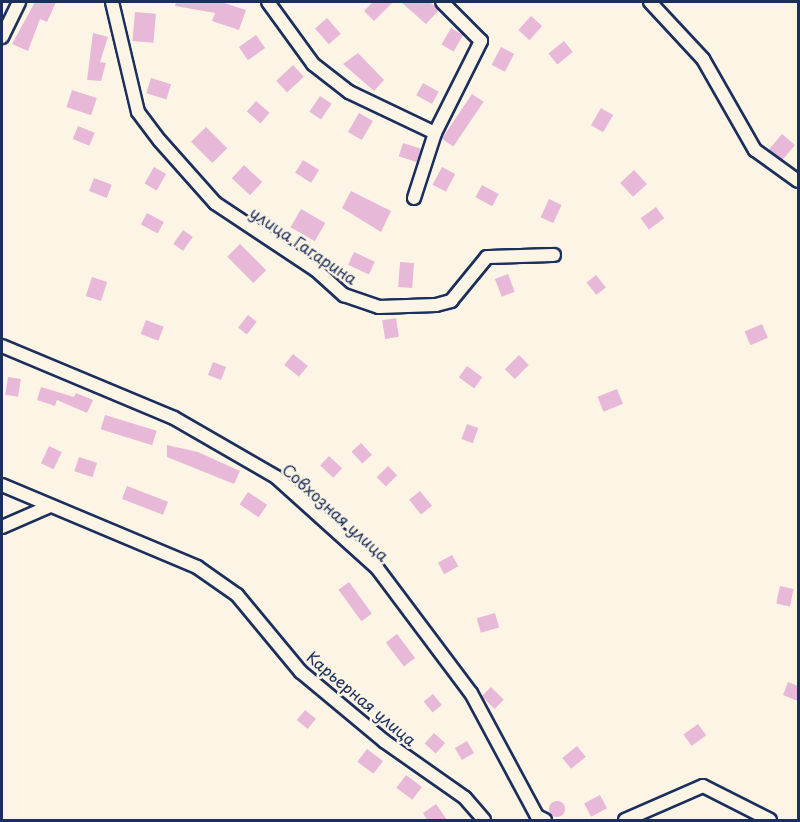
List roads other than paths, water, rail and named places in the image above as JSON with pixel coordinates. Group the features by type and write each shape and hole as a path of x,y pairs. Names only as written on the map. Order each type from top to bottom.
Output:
{"street":[{"path":"2,37 18,2"},
{"name":"улица Гагарина","path":"112,2 129,59 133,96 160,141 215,203 316,270 344,295 379,307 436,305 451,301 487,257 554,255"},
{"path":"268,2 322,71 349,92 435,133"},
{"path":"414,198 435,133 481,41 442,2"},
{"path":"650,2 703,58 755,150 798,181"},
{"name":"Совхозная улица","path":"2,346 174,418 276,477 377,568 471,693 540,819"},
{"name":"Карьерная улица","path":"2,484 197,567 237,595 301,672 384,741 465,798 484,820"},
{"path":"2,527 50,506"},
{"path":"625,820 703,786 770,820"}]}
